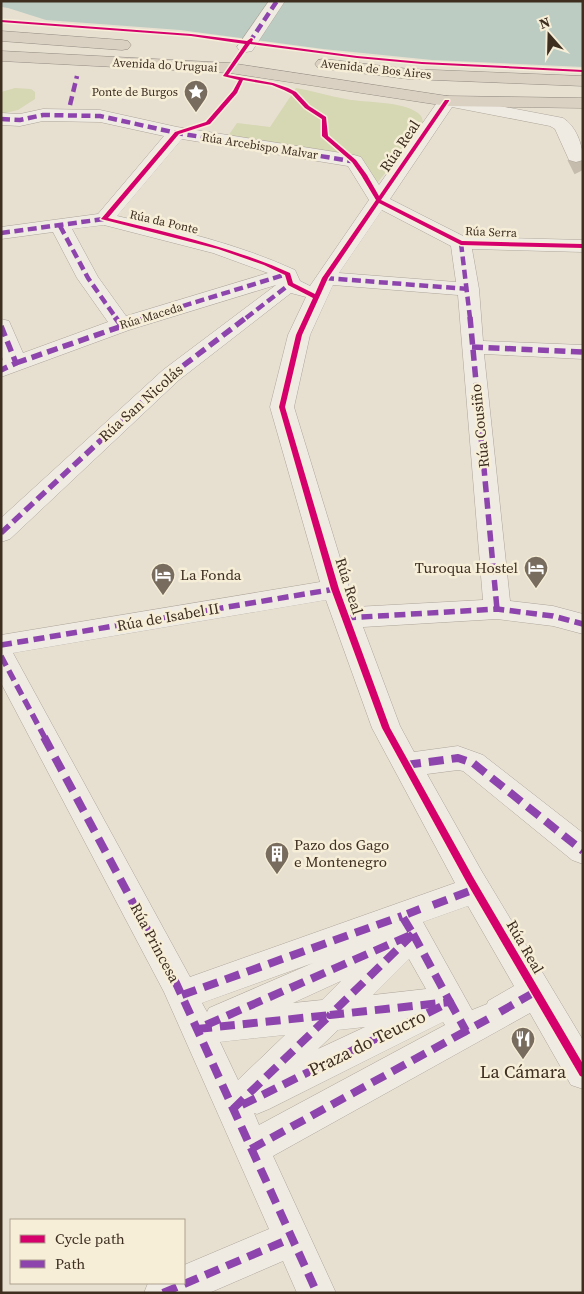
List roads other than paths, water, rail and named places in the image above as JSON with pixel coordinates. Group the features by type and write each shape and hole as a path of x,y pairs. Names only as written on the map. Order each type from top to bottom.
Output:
{"highway":[{"name":"Avenida do Uruguai","path":"1,36 170,50"},
{"name":"Avenida de Bos Aires","path":"170,50 240,54 409,74 583,81"},
{"name":"Avenida do Uruguai","path":"1,56 230,68 447,101"},
{"path":"447,101 583,103"}],"street":[{"path":"249,43 277,1"},
{"path":"447,101 556,122 563,126 576,156"},
{"name":"Rúa Real","path":"447,101 320,287 299,335 282,407 335,589 386,728 475,889 583,1073"},
{"name":"Rúa Arcebispo Malvar","path":"1,119 20,120 43,115 100,116 177,134 354,161 378,201"},
{"path":"583,117 580,123 583,133"},
{"name":"Rúa da Ponte","path":"177,134 104,219 208,243 270,266 289,279 320,287 468,289"},
{"name":"Rúa Serra","path":"378,201 461,243 583,246"},
{"path":"1,233 104,219"},
{"path":"60,226 88,278 121,325"},
{"name":"Rúa Cousiño","path":"461,243 468,289 497,609"},
{"name":"Rúa Maceda","path":"9,367 121,325 289,279"},
{"name":"Rúa San Nicolás","path":"1,533 171,375 289,279"},
{"path":"1,326 9,367"},
{"path":"472,347 583,352"},
{"name":"Rúa de Isabel II","path":"1,645 335,589"},
{"path":"345,618 497,609 553,616 583,624"},
{"name":"Rúa Princesa","path":"1,656 182,995 317,1293"},
{"path":"406,765 458,758 473,763 583,851"},
{"path":"198,1029 417,916 475,889"},
{"path":"182,995 417,916"},
{"path":"233,1109 332,1015 417,916"},
{"path":"417,916 476,1016"},
{"name":"Praza do Teucro","path":"233,1109 535,992"},
{"path":"198,1029 332,1015 476,1016"},
{"path":"251,1149 476,1016"},
{"path":"185,1284 292,1238"},
{"path":"163,1293 184,1284"}],"tunnel":[{"path":"576,156 583,170"}],"place":[{"name":"Ponte de Burgos","path":"196,113"},
{"name":"Turoqua Hostel","path":"536,589"},
{"name":"La Fonda","path":"163,596"},
{"name":"Pazo dos Gago e Montenegro","path":"277,875"},
{"name":"La Cámara","path":"523,1060"}]}
